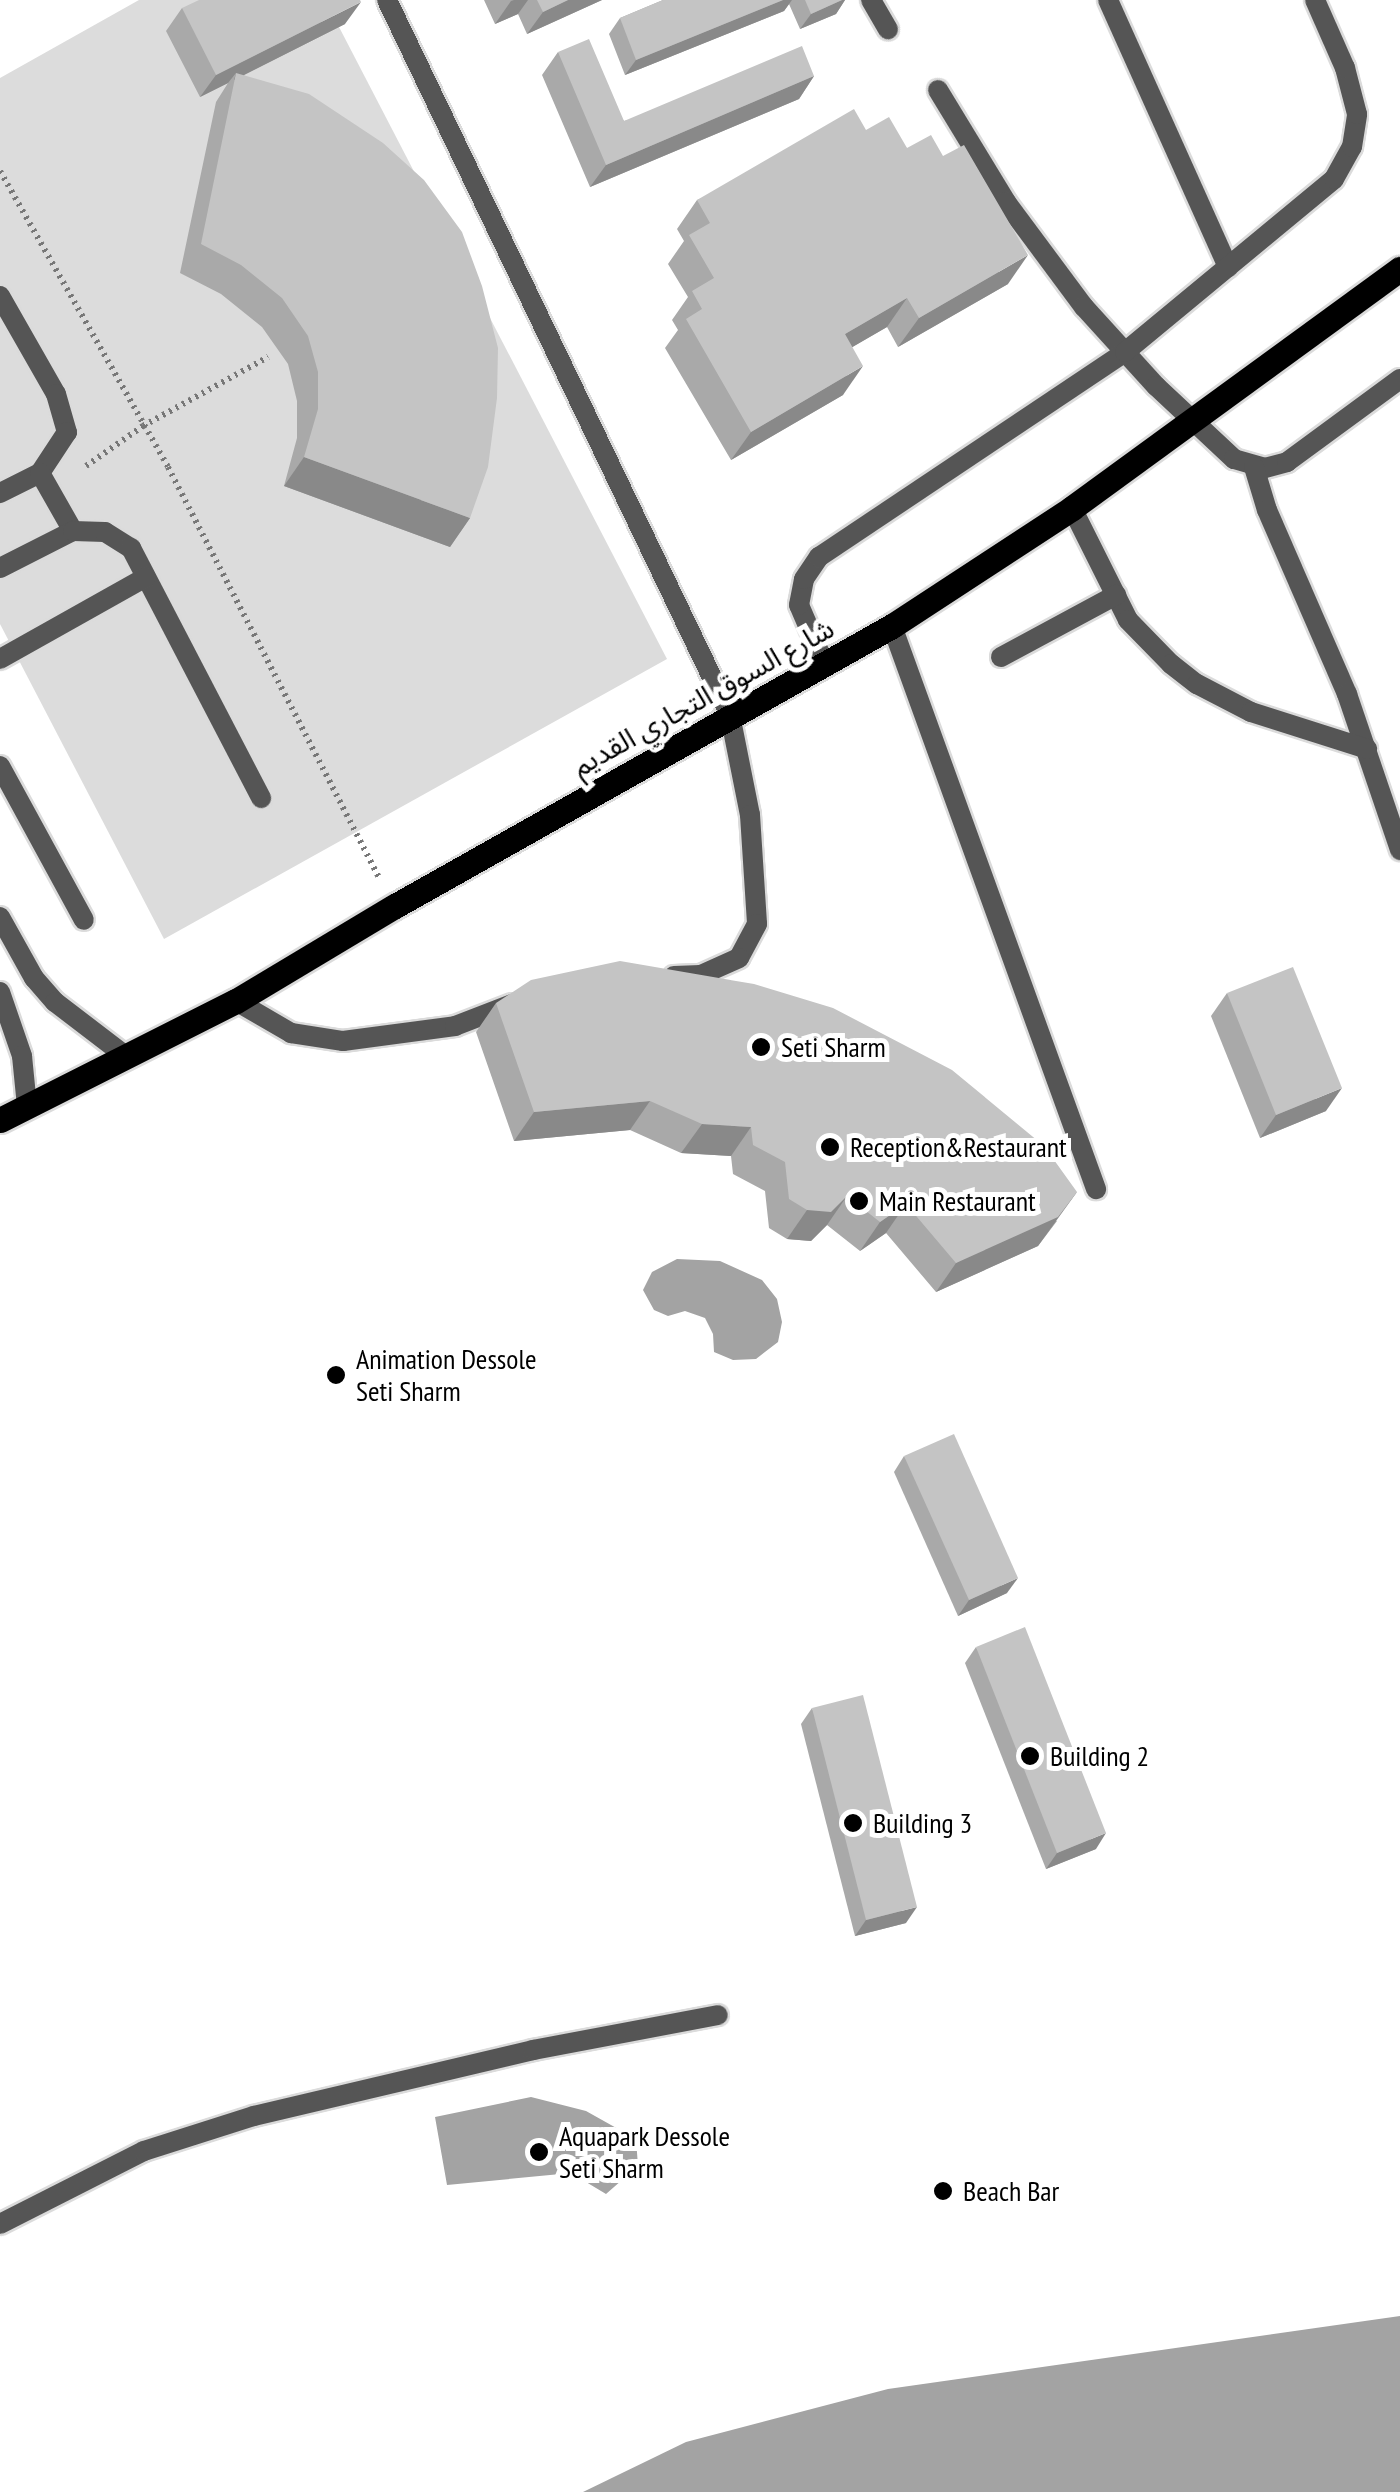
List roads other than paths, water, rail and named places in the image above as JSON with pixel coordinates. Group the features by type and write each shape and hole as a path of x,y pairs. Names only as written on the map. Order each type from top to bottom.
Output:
{"main road":[{"name":"شارع السوق التجاري القديم","path":"0,1120 124,1054 236,1001 394,906 892,626 1072,508 1400,269"}],"street":[{"path":"387,0 730,715 750,814 758,924 739,958 716,971 700,975 652,972"},
{"path":"870,0 888,29"},
{"path":"1108,0 1228,267"},
{"path":"824,663 799,605 804,579 820,557 1125,352 1334,179 1352,147 1357,114 1345,68 1315,0"},
{"path":"938,90 1006,202 1084,307 1192,421 1234,459 1254,467 1287,462 1400,379"},
{"path":"0,296 56,394 67,432 40,473 0,494"},
{"path":"1254,467 1267,510 1367,749 1400,850"},
{"path":"40,473 74,531"},
{"path":"1072,508 1128,620 1196,684 1251,712 1367,749"},
{"path":"0,568 74,531 105,532 131,548 262,798"},
{"path":"0,659 146,577"},
{"path":"1000,656 1116,596"},
{"path":"892,626 1096,1189"},
{"path":"0,766 84,920"},
{"path":"0,917 34,978 54,1002 124,1054"},
{"path":"0,992 22,1056 27,1106"},
{"path":"236,1001 290,1033 343,1041 455,1026 531,996"},
{"path":"0,2224 144,2151 254,2116 533,2050 718,2015"}],"place":[{"name":"Seti Sharm","path":"761,1047"},
{"name":"Reception&Restaurant","path":"830,1147"},
{"name":"Main Restaurant","path":"859,1201"},
{"name":"Animation Dessole Seti Sharm","path":"336,1375"},
{"name":"Building 2","path":"1030,1756"},
{"name":"Building 3","path":"853,1823"},
{"name":"Aquapark Dessole Seti Sharm","path":"539,2152"},
{"name":"Beach Bar","path":"943,2191"}]}
